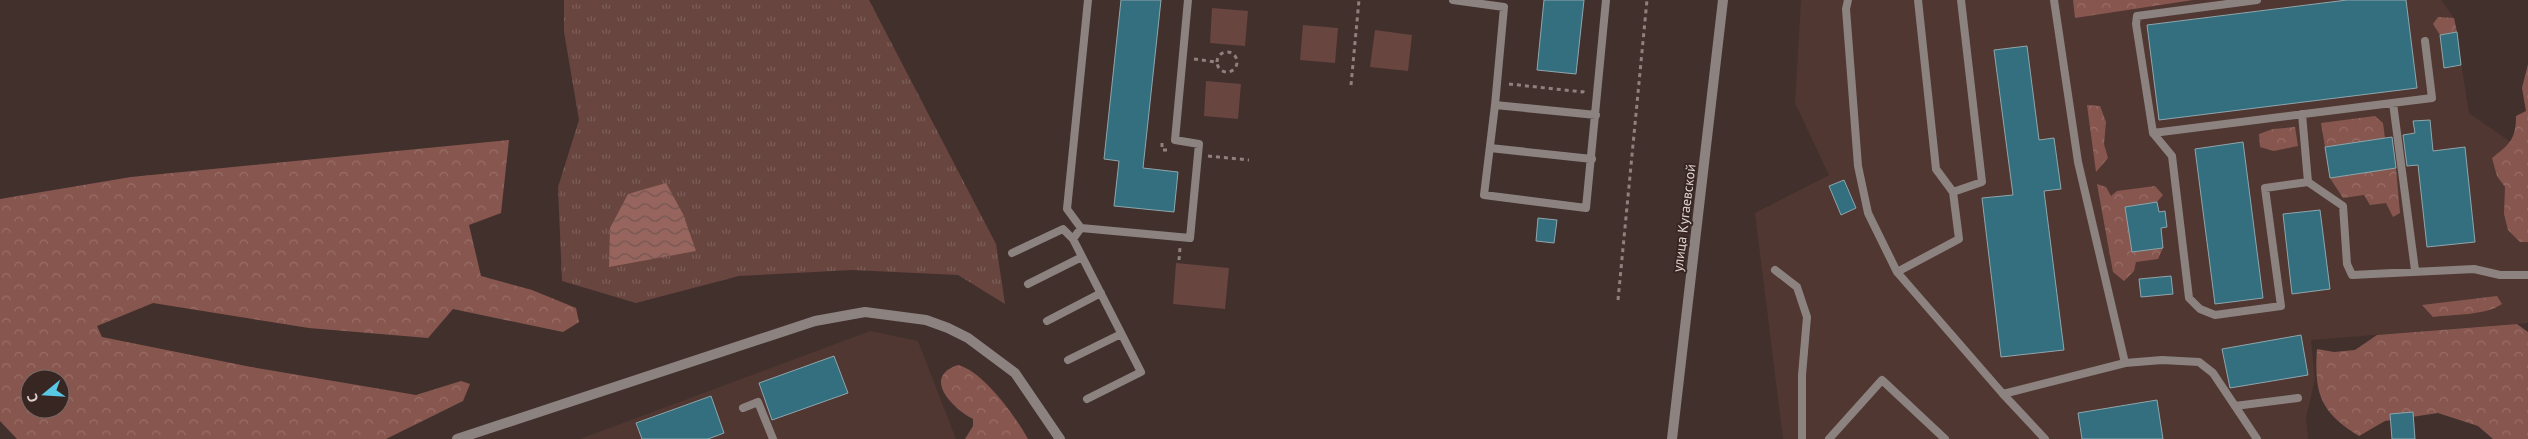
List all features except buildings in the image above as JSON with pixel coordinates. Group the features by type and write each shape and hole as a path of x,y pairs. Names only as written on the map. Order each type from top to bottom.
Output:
{"street":[{"name":"улица Кугаевской","path":"1672,439 1724,0"},
{"path":"457,439 815,321 865,312 926,320 968,338 1015,372 1060,439"}],"lane":[{"path":"1088,0 1067,209 1081,228 1190,238 1200,144 1176,140 1188,0"},
{"path":"1453,0 1504,7 1496,105 1484,196 1586,208 1606,0"},
{"path":"1848,0 1846,9 1858,166 1868,213 1897,272 2003,394 2045,439"},
{"path":"1897,272 1960,239 1953,192 1936,169 1918,0"},
{"path":"1953,192 1982,182 1961,0"},
{"path":"2054,0 2078,162 2125,363"},
{"path":"2257,0 2137,16 2136,24 2153,133 2172,156 2189,298 2200,308 2215,315 2281,306 2264,188 2308,182 2343,206 2347,264 2352,275 2415,270 2474,269 2500,276 2528,275"},
{"path":"2153,133 2432,98 2425,41"},
{"path":"2393,103 2415,270"},
{"path":"1496,105 1596,115"},
{"path":"2302,114 2308,182"},
{"path":"1490,148 1592,159"},
{"path":"1073,239 1081,228"},
{"path":"1012,253 1063,229 1073,239 1101,293 1141,372 1087,399"},
{"path":"1028,284 1082,257"},
{"path":"1775,270 1797,287 1807,317 1802,375 1802,439"},
{"path":"1047,321 1101,293"},
{"path":"1068,360 1121,334"},
{"path":"2003,394 2125,363 2162,360 2199,362 2213,373 2257,439"},
{"path":"1829,439 1882,380 1945,439"},
{"path":"2235,406 2298,398"},
{"path":"743,408 758,402 773,439"}],"path":[{"path":"1351,85 1359,0"},
{"path":"1618,300 1647,0"},
{"path":"1230,52 1237,59 1237,64 1231,71 1223,72 1217,66 1218,57 1221,53 1230,52"},
{"path":"1510,74 1509,84 1583,92 1584,83"},
{"path":"1198,155 1249,160"}],"shaded area":[{"path":"1801,0 2073,0 2074,6 2124,0 2441,0 2454,18 2469,113 2528,154 2528,323 2311,340 2315,379 2306,418 2308,439 1783,439 1755,213 1829,175 1795,103"},
{"path":"870,331 918,341 956,439 580,439"}],"green space":[{"path":"564,0 869,0 996,244 1005,304 958,275 852,270 739,276 636,303 562,281 558,187 579,120 564,32"},
{"path":"2073,0 2193,0 2075,18"},
{"path":"1212,8 1248,11 1245,46 1210,43"},
{"path":"2438,17 2454,18 2457,32 2440,35 2433,24"},
{"path":"1303,25 1338,28 1335,63 1300,60"},
{"path":"1375,30 1412,35 1408,71 1370,67"},
{"path":"2528,64 2528,242 2520,242 2508,230 2504,214 2505,187 2497,176 2492,158 2508,145 2515,130 2516,116 2526,111 2522,88"},
{"path":"1206,81 1241,84 1238,119 1204,116"},
{"path":"2087,105 2100,106 2106,122 2104,144 2108,158 2096,172"},
{"path":"2375,116 2383,123 2385,138 2325,147 2321,123"},
{"path":"2295,127 2298,146 2274,151 2260,147 2259,134 2273,129"},
{"path":"509,140 501,213 469,225 481,276 532,290 576,308 579,322 563,332 453,309 428,338 309,328 153,303 97,326 102,337 251,367 416,395 461,381 470,384 463,401 386,439 17,439 0,421 0,199 131,177"},
{"path":"2396,168 2400,213 2393,217 2386,203 2370,205 2364,195 2343,198 2330,178"},
{"path":"2097,184 2106,187 2111,196 2117,191 2155,186 2163,195 2157,202 2125,207 2132,252 2163,248 2158,259 2136,262 2134,271 2124,281 2113,272"},
{"path":"1176,263 1229,268 1225,309 1173,304"},
{"path":"2497,296 2502,304 2487,311 2469,314 2433,317 2422,305"},
{"path":"2517,324 2528,332 2528,439 2493,439 2478,426 2438,413 2385,421 2359,436 2336,418 2322,400 2317,378 2317,349 2334,352 2355,350 2377,335"},
{"path":"958,365 968,369 988,385 1016,419 1028,439 965,439 973,426 973,419 950,401 941,385 942,377 947,370"}],"water":[{"path":"666,183 683,214 696,251 609,267 610,228 628,194"}]}
